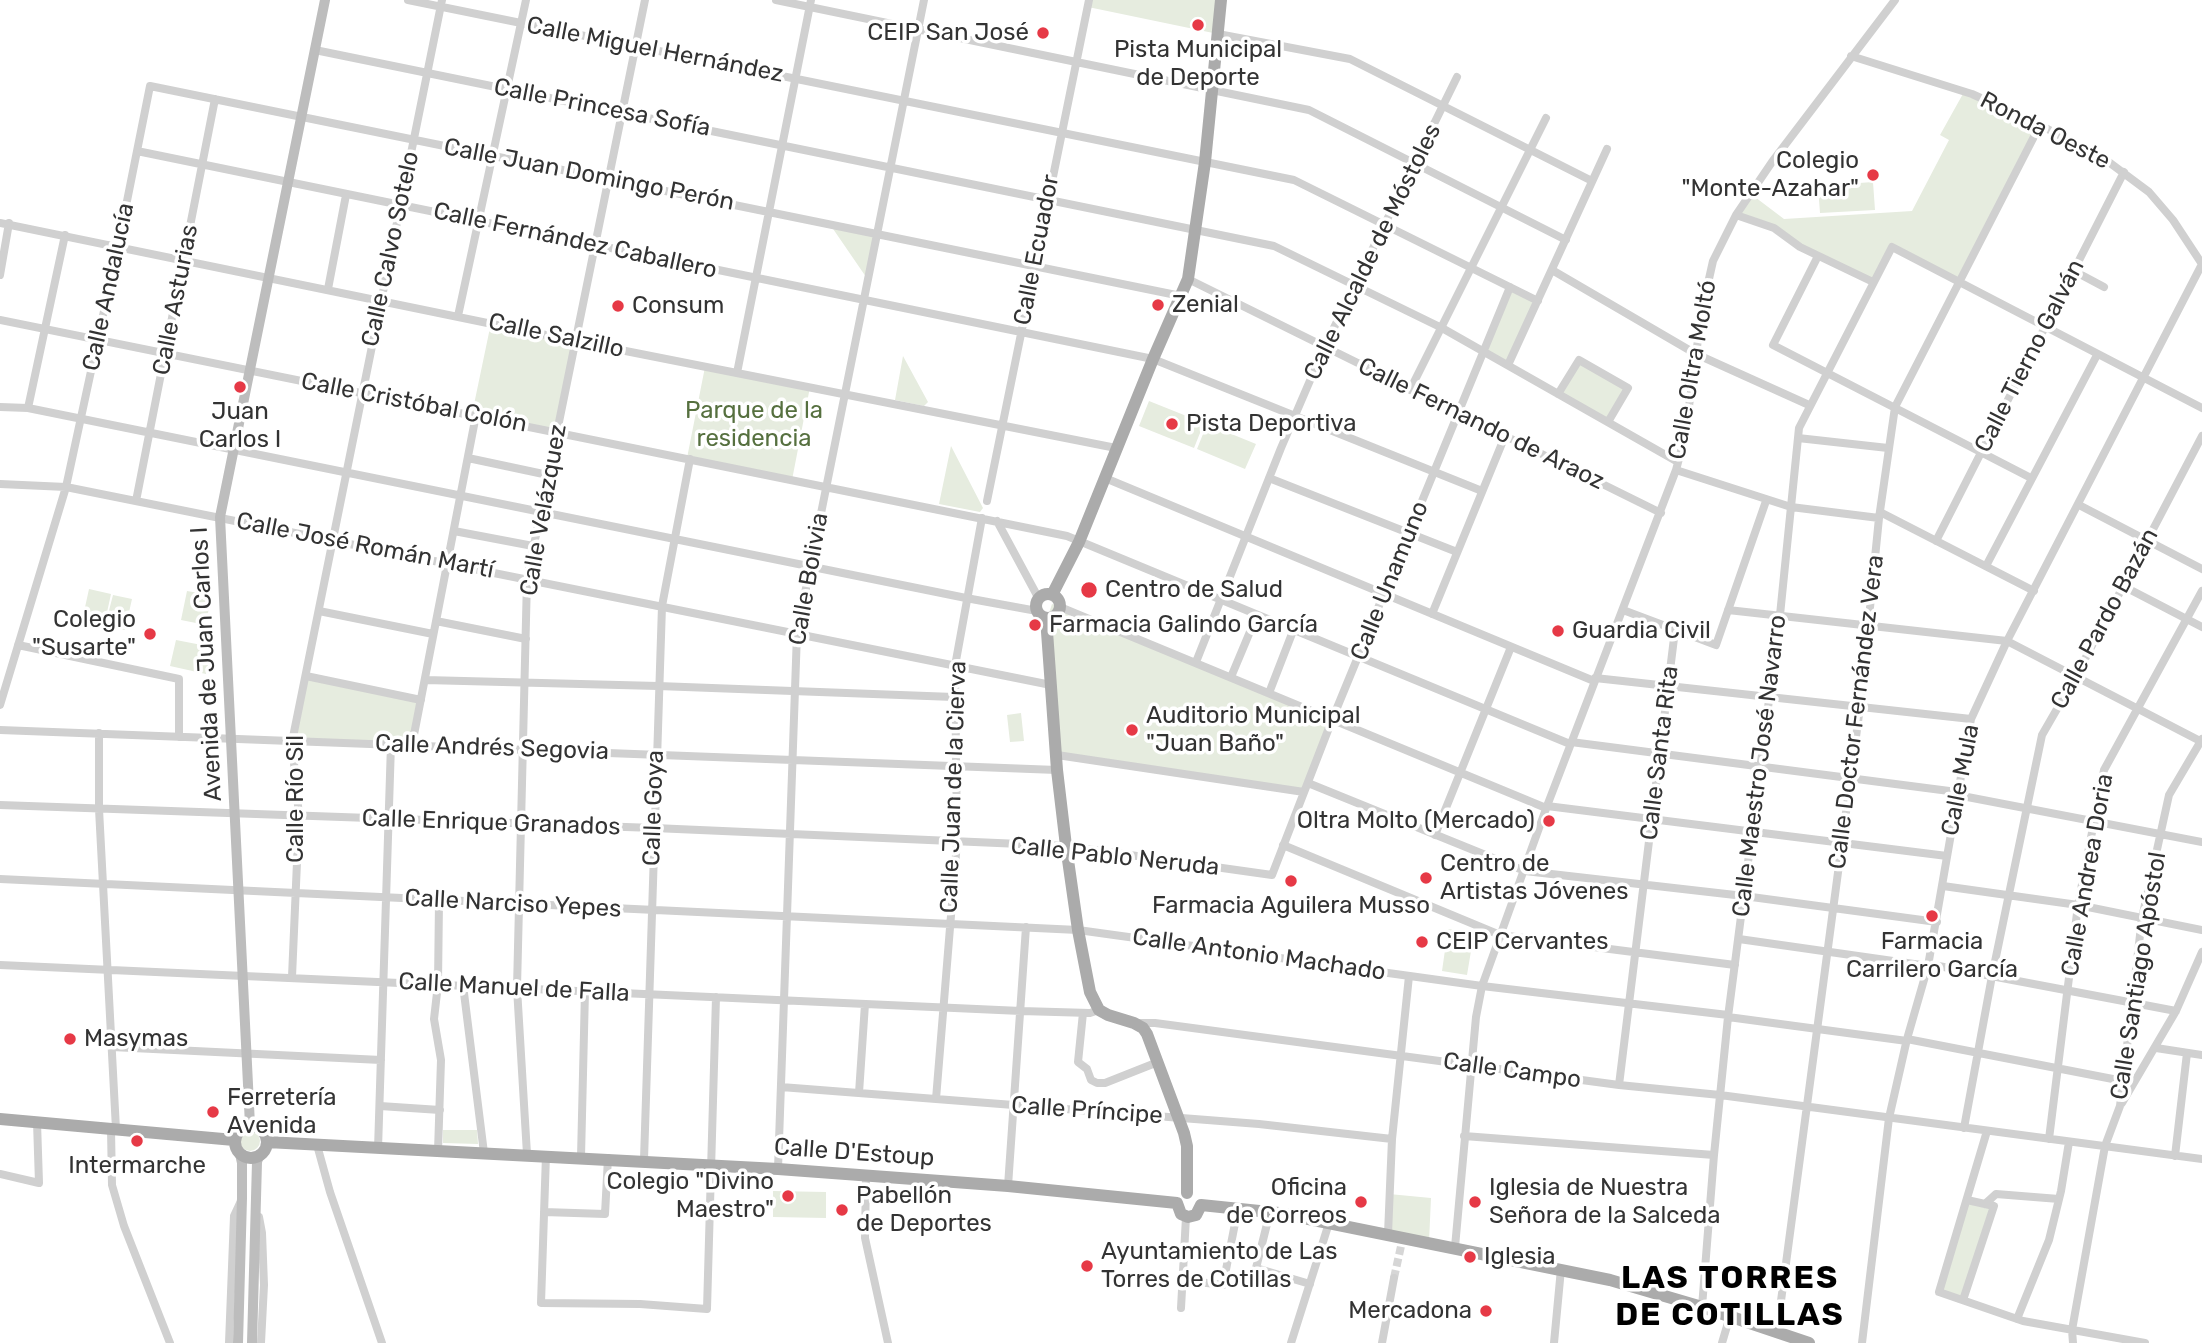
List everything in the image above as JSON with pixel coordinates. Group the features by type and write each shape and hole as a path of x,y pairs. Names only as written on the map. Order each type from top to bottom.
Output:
{"main road":[{"path":"1052,595 1079,542 1188,279 1205,162 1221,0"},
{"path":"1041,609 1054,616 1060,607 1058,600 1052,595 1045,595 1041,609 1066,846 1090,992 1098,1010 1134,1023 1147,1034 1180,1118 1187,1146 1187,1193"},
{"path":"0,1119 234,1140"},
{"path":"250,1125 263,1130 267,1142 259,1156 247,1158 240,1154 234,1140 240,1129 250,1125"},
{"name":"Calle D'Estoup","path":"267,1142 711,1164 1008,1186 1177,1203"},
{"path":"1187,1193 1196,1195 1201,1205 1196,1215 1186,1217 1178,1211 1177,1203 1181,1196 1187,1193"},
{"path":"1201,1205 1270,1212 1610,1280 1809,1343"}],"street":[{"name":"Avenida de Juan Carlos I","path":"250,1125 220,517 325,0"},
{"name":"Calle Miguel Hernández","path":"408,0 441,3 635,47 1294,180 1538,301"},
{"path":"458,316 526,0"},
{"name":"Calle Velázquez","path":"527,1154 517,988 527,579 645,0"},
{"path":"776,0 810,3 1309,110 1566,240"},
{"name":"Calle Bolivia","path":"778,1169 797,633 923,0"},
{"name":"Calle Ecuador","path":"987,501 1089,0"},
{"name":"Calle Oltra Moltó","path":"1455,1247 1476,1016 1482,986 1546,807 1677,466 1685,436 1702,310 1713,261 1736,215 1895,0"},
{"name":"Calle Calvo Sotelo","path":"334,540 441,3"},
{"path":"737,373 810,3"},
{"path":"1218,34 1350,60 1592,181"},
{"name":"Calle Princesa Sofía","path":"315,50 1274,246 1442,328 1608,422 1677,466 1766,501 1791,507 1879,515"},
{"name":"Ronda Oeste","path":"1851,56 1972,94 2040,125 2124,172 2149,192 2173,220 2202,264"},
{"name":"Calle Alcalde de Móstoles","path":"1196,662 1324,348 1458,77"},
{"name":"Calle Juan Domingo Perón","path":"150,86 1181,296"},
{"name":"Calle Andalucía","path":"0,705 66,487 99,340 150,86"},
{"name":"Calle Asturias","path":"136,501 215,99"},
{"path":"1410,390 1546,118"},
{"name":"Calle Doctor Fernández Vera","path":"1777,1331 1860,707 1879,515 1895,407 2040,125"},
{"path":"1508,365 1607,149"},
{"name":"Calle Fernández Caballero","path":"137,151 287,184 1153,359 1482,491"},
{"name":"Calle Tierno Galván","path":"1936,541 2124,172"},
{"path":"328,289 346,195"},
{"path":"1736,215 1774,228 1789,241 1873,282"},
{"path":"0,275 5,223"},
{"name":"Calle Salzillo","path":"5,223 575,341 1116,448"},
{"path":"28,408 65,235"},
{"name":"Calle Maestro José Navarro","path":"1702,1307 1728,1016 1780,615 1799,428 1892,247 1959,283"},
{"path":"1818,256 1773,345 2031,478"},
{"name":"Calle Mula","path":"1862,1343 1889,1118 1937,922 1972,719 2007,641 2202,264"},
{"path":"1552,270 1696,354 1809,405"},
{"path":"2074,271 2104,287"},
{"name":"Calle Fernando de Araoz","path":"1188,279 1661,513"},
{"path":"1959,283 2202,408"},
{"name":"Calle Unamuno","path":"1272,875 1332,720 1510,287"},
{"name":"Calle Cristóbal Colón","path":"0,320 1066,536 1571,743 1851,777 1957,794 2202,842"},
{"path":"1986,566 2096,355"},
{"path":"1558,394 1579,360 1628,388 1608,422"},
{"path":"0,407 28,408 81,421 235,449 966,598 1041,609"},
{"path":"412,745 476,415"},
{"path":"1432,614 1505,436"},
{"name":"Calle Pardo Bazán","path":"1964,1128 1992,976 2042,735 2077,676 2202,436"},
{"path":"1798,438 1888,448"},
{"path":"468,458 548,475"},
{"name":"Calle Goya","path":"644,1160 662,606 690,459"},
{"path":"1105,478 1595,680 1668,685 1972,719"},
{"path":"1269,478 1457,552"},
{"name":"Calle José Román Martí","path":"0,484 66,487 1051,685"},
{"path":"1623,610 1716,645 1766,501"},
{"path":"2079,505 2202,569"},
{"path":"1879,515 2034,591"},
{"name":"Calle Juan de la Cierva","path":"936,1099 957,842 955,666 982,518"},
{"path":"997,521 1041,609"},
{"path":"454,531 533,546"},
{"name":"Calle Río Sil","path":"292,977 299,816 292,742 334,540"},
{"path":"2123,586 2202,627"},
{"name":"Calle Andrea Doria","path":"2049,1139 2078,905 2104,770 2202,591"},
{"path":"1060,607 1460,774 1546,807 1947,856"},
{"path":"1728,610 2007,641 2202,741"},
{"path":"319,611 433,634"},
{"path":"1231,677 1257,615"},
{"path":"436,621 526,639"},
{"name":"Calle Santa Rita","path":"1619,1085 1675,630"},
{"path":"1269,693 1293,631"},
{"path":"18,645 179,679 179,737"},
{"path":"1435,835 1511,647"},
{"path":"306,676 421,700"},
{"path":"425,680 954,697"},
{"name":"Calle Andrés Segovia","path":"0,730 1057,770"},
{"path":"99,733 99,809 112,1047 112,1185 124,1226 170,1343"},
{"name":"Calle Santiago Apóstol","path":"2073,1343 2071,1330 2105,1146 2120,1106 2142,918 2160,834 2169,795 2202,741"},
{"path":"378,1149 391,744"},
{"path":"1056,755 1304,792"},
{"path":"1308,783 1525,871 1833,907 1937,922"},
{"name":"Calle Enrique Granados","path":"0,805 790,834"},
{"name":"Calle Pablo Neruda","path":"790,834 1066,846 1272,875"},
{"path":"1283,845 1500,935 1735,965"},
{"name":"Calle Narciso Yepes","path":"0,880 787,915"},
{"path":"1943,886 2078,905 2202,930"},
{"path":"438,1151 441,1060 434,1019 438,984 439,901"},
{"name":"Calle Antonio Machado","path":"787,915 1078,930 1482,986 1907,1040 2123,1081"},
{"path":"1008,1186 1026,927"},
{"path":"1739,939 1928,965 2176,1011"},
{"path":"2120,1106 2176,1011 2202,953"},
{"name":"Calle Manuel de Falla","path":"0,965 784,999"},
{"path":"1388,1234 1392,1139 1409,976"},
{"path":"463,985 484,1153"},
{"path":"581,1157 585,991"},
{"path":"546,1155 541,1303 640,1304 707,1309 716,997"},
{"path":"784,999 1021,1011 1083,1013 1098,1010"},
{"path":"859,1093 865,1004"},
{"path":"1083,1013 1078,1062 1087,1069 1091,1080 1105,1083 1158,1062"},
{"name":"Calle Campo","path":"1134,1023 1155,1023 2202,1159"},
{"path":"112,1047 381,1060"},
{"path":"2155,1048 2202,1055"},
{"path":"2175,1156 2187,1053"},
{"name":"Calle Príncipe","path":"781,1087 1180,1118 1392,1139"},
{"path":"380,1106 440,1110"},
{"path":"0,1174 39,1183 37,1122"},
{"path":"1987,1131 1939,1292 2017,1319 2146,1343"},
{"path":"1464,1136 1714,1154"},
{"path":"2017,1319 2049,1240 2068,1142"},
{"path":"317,1145 330,1192 382,1343"},
{"path":"238,1343 242,1198 240,1154"},
{"path":"252,1343 255,1202 259,1156"},
{"path":"544,1212 605,1214 608,1158"},
{"path":"866,1175 865,1238 888,1343"},
{"path":"1985,1204 1996,1194 2059,1199"},
{"path":"229,1343 234,1216 242,1198"},
{"path":"1963,1300 1994,1206 1967,1200"},
{"path":"255,1202 262,1233 264,1285 261,1343"},
{"path":"1183,1280 1223,1285 1238,1208"},
{"path":"1270,1212 1256,1268 1310,1284"},
{"path":"1181,1308 1186,1217"},
{"path":"1291,1343 1329,1223"},
{"path":"1554,1343 1561,1269"},
{"path":"1382,1343 1394,1278"},
{"path":"1722,1343 1730,1316"}],"green space":[{"name":"Pista Municipal de Deporte","path":"1089,0 1221,0 1218,34 1088,7"},
{"path":"1964,92 2040,125 1959,283 1892,247 1873,282 1800,247 1780,231 1736,215 1751,194 1784,219 1912,211 1949,140 1940,135"},
{"path":"1873,182 1875,210 1820,213 1818,186"},
{"path":"829,223 877,233 867,278 864,274"},
{"path":"1510,287 1538,301 1508,365 1483,351"},
{"path":"491,323 575,341 557,432 472,414"},
{"path":"903,356 928,402 924,406 895,400"},
{"path":"1579,360 1628,388 1608,422 1558,394"},
{"name":"Parque de la residencia","path":"705,367 810,387 792,480 687,458"},
{"name":"Pista Deportiva","path":"1149,401 1204,423 1194,448 1139,426"},
{"name":"Pista Deportiva","path":"1207,424 1256,444 1245,469 1197,449"},
{"path":"951,446 983,508 980,512 939,504"},
{"path":"89,589 111,594 104,626 82,621"},
{"path":"187,591 211,595 206,625 181,620"},
{"path":"113,595 132,599 125,630 105,626"},
{"path":"1052,604 1332,720 1304,792 1057,755 1048,616"},
{"path":"176,640 212,647 206,674 170,666"},
{"path":"306,676 421,700 412,745 292,742"},
{"path":"1021,713 1024,741 1010,742 1007,715"},
{"path":"1448,929 1474,933 1467,975 1442,971"},
{"path":"443,1130 477,1130 478,1144 443,1143"},
{"path":"246,1131 254,1131 260,1141 254,1151 246,1151 240,1145 240,1137"},
{"path":"773,1191 826,1192 826,1218 773,1217"},
{"path":"1389,1194 1431,1198 1429,1242 1388,1234"},
{"path":"1967,1200 1994,1206 1963,1300 1939,1292"}],"tunnel":[{"path":"1394,1278 1403,1237"}],"place":[{"name":"Pista Municipal de Deporte","path":"1198,25"},
{"name":"CEIP San José","path":"1043,33"},
{"name":"Colegio \"Monte-Azahar\"","path":"1873,175"},
{"name":"Zenial","path":"1158,305"},
{"name":"Consum","path":"618,306"},
{"name":"Juan Carlos I","path":"240,387"},
{"name":"Pista Deportiva","path":"1172,424"},
{"name":"Centro de Salud","path":"1089,590"},
{"name":"Farmacia Galindo García","path":"1035,625"},
{"name":"Guardia Civil","path":"1558,631"},
{"name":"Colegio \"Susarte\"","path":"150,634"},
{"name":"Auditorio Municipal \"Juan Baño\"","path":"1132,730"},
{"name":"Oltra Molto (Mercado)","path":"1549,821"},
{"name":"Centro de Artistas Jóvenes","path":"1426,878"},
{"name":"Farmacia Aguilera Musso","path":"1291,881"},
{"name":"Farmacia Carrilero García","path":"1932,916"},
{"name":"CEIP Cervantes","path":"1422,942"},
{"name":"Masymas","path":"70,1039"},
{"name":"Ferretería Avenida","path":"213,1112"},
{"name":"Intermarche","path":"137,1141"},
{"name":"Colegio \"Divino Maestro\"","path":"788,1196"},
{"name":"Oficina de Correos","path":"1361,1202"},
{"name":"Iglesia de Nuestra Señora de la Salceda","path":"1475,1202"},
{"name":"Pabellón de Deportes","path":"842,1210"},
{"name":"Iglesia","path":"1470,1257"},
{"name":"Ayuntamiento de Las Torres de Cotillas","path":"1087,1266"},
{"name":"Mercadona","path":"1486,1311"}],"district":[{"name":"LAS TORRES DE COTILLAS","path":"1730,1298"}]}
